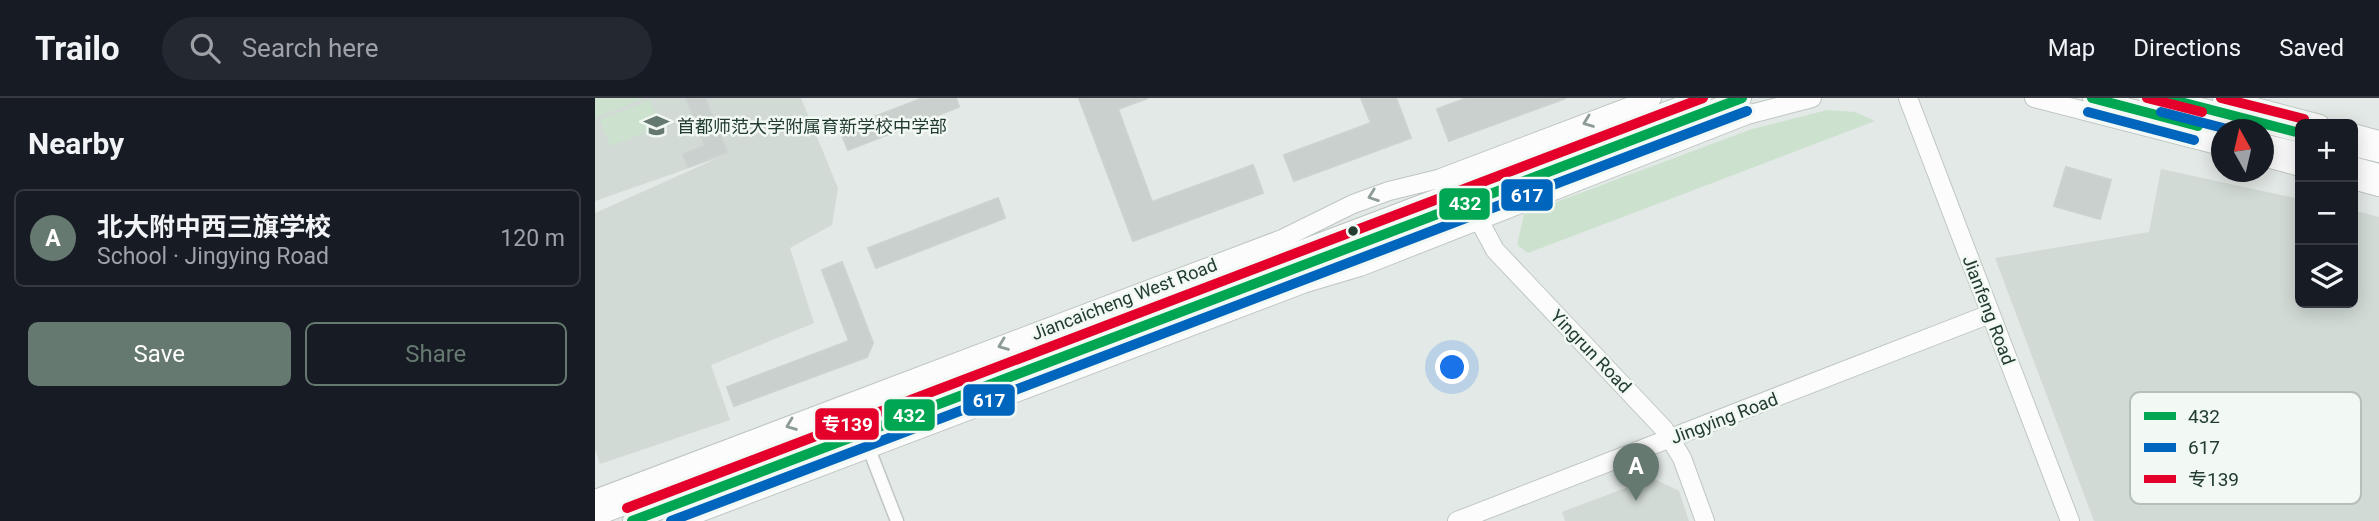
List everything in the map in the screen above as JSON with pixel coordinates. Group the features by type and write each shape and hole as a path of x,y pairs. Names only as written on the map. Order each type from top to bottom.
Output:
{"street":[{"name":"Jiancaicheng West Road","path":"595,499 1282,239 1353,204 1389,191 1438,179 1652,98"},
{"name":"Jiancaicheng West Road","path":"632,521 1467,195 1701,98"},
{"name":"Jiancaicheng West Road","path":"595,517 1467,195 1742,98"},
{"path":"678,521 1287,290 1360,267 1747,116 1812,98"},
{"name":"Jianfeng Road","path":"1908,98 2070,521"},
{"path":"2034,98 2211,143"},
{"path":"2092,98 2211,129"},
{"path":"2165,98 2295,132"},
{"path":"2222,98 2302,119"},
{"path":"2358,134 2379,140"},
{"path":"2274,146 2295,151"},
{"path":"2358,148 2379,153"},
{"path":"2274,160 2295,166"},
{"path":"2358,167 2379,173"},
{"path":"2358,181 2379,187"},
{"name":"Yingrun Road","path":"1467,195 1478,222 1495,250 1671,438 1705,521"},
{"name":"Jingying Road","path":"1457,521 1990,314"},
{"path":"869,449 897,521"}],"shaded area":[{"path":"595,98 801,98 838,188 832,225 790,248 814,323 711,365 730,420 600,464 595,449 595,213 718,158 595,201"},
{"path":"2161,169 2211,180 2211,182 2295,198 2295,308 2358,308 2358,211 2379,217 2379,521 2094,521 1995,258 2149,232"},
{"path":"1652,478 1679,491 1689,521 1565,521 1562,512"}],"green space":[{"path":"595,98 644,98 595,118"},
{"path":"650,100 661,126 611,146 600,120"},
{"path":"1827,110 1855,112 1875,121 1528,253 1517,245 1524,214 1752,129"}],"building":[{"path":"686,98 705,98 727,152 688,167 683,154 705,146"},
{"path":"923,98 956,98 959,107 848,150 840,130"},
{"path":"1079,98 1148,98 1118,109 1152,202 1253,165 1263,193 1133,241"},
{"path":"1361,98 1396,98 1411,138 1294,181 1284,155 1371,123"},
{"path":"1467,98 1566,98 1449,141 1437,109"},
{"path":"2066,167 2111,180 2100,219 2054,206"},
{"path":"998,198 1005,218 876,268 868,248"},
{"path":"842,262 873,343 867,357 734,406 727,387 849,341 822,270"}],"transit line":[{"name":"专139","path":"627,508 1703,98"},
{"name":"432","path":"632,521 1742,98"},
{"name":"432","path":"2092,98 2198,126"},
{"name":"专139","path":"2147,98 2202,112"},
{"name":"432","path":"2165,98 2295,132"},
{"name":"专139","path":"2221,98 2304,119"},
{"name":"617","path":"671,521 1747,111"},
{"name":"617","path":"2088,112 2194,140"},
{"name":"617","path":"2161,112 2211,125"}],"place":[{"name":"首都师范大学附属育新学校中学部","path":"657,126"},
{"name":"北大附中西三旗学校","path":"1636,501"}]}
